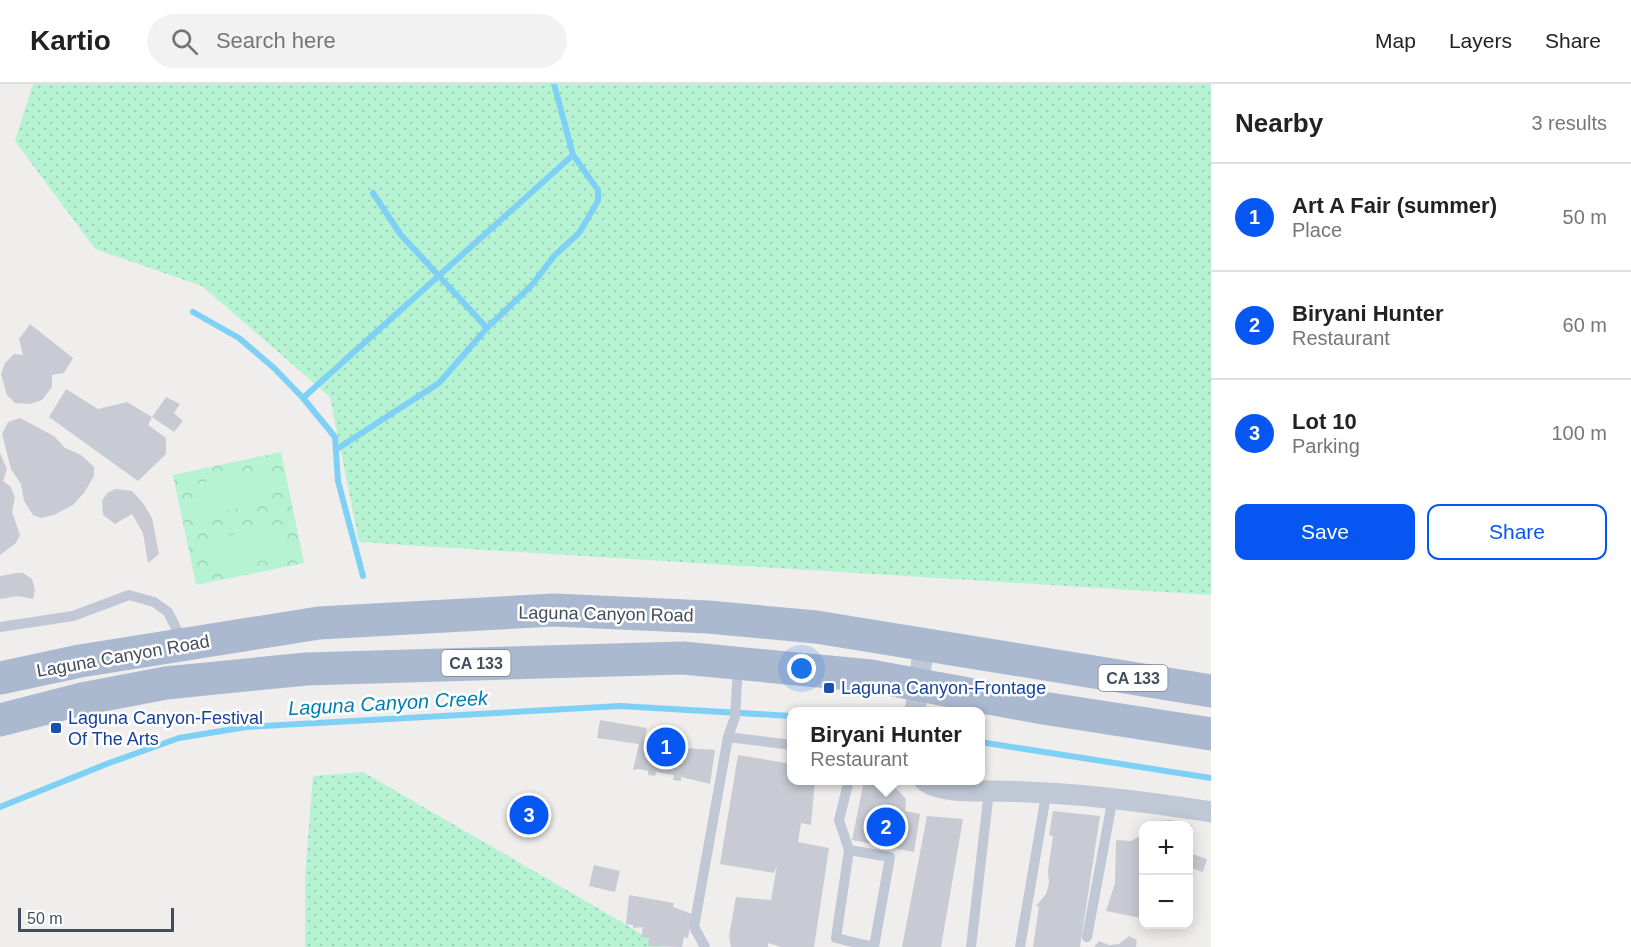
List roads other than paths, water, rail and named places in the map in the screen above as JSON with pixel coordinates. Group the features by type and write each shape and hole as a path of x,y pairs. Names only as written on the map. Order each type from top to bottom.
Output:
{"main road":[{"name":"Laguna Canyon Road","path":"0,678 80,661 319,623 554,610 708,616 816,627 1211,691"},
{"name":"Laguna Canyon Road","path":"0,720 82,699 166,683 306,669 683,658 871,676 916,699 983,707"},
{"name":"Laguna Canyon Road","path":"985,707 1211,734"}],"street":[{"path":"916,699 924,644"},
{"path":"938,785 1046,795 1113,797 1211,812"}],"lane":[{"path":"0,627 73,616 129,595 154,602 168,612 185,645"},
{"path":"705,947 694,927 728,737 735,717 738,662"},
{"path":"728,737 787,744"},
{"path":"848,785 839,820 849,850 836,938 874,947 890,857 849,850"},
{"path":"971,947 989,791"},
{"path":"1020,947 1046,795"},
{"path":"1087,937 1113,797"}],"waterway":[{"path":"337,449 439,383 487,328 532,285 554,256 579,233 598,201 598,190 573,155 554,84"},
{"path":"303,398 573,155"},
{"path":"373,193 401,235 487,328"},
{"path":"193,312 239,338 274,368 303,398 335,437 338,481 363,576"},
{"name":"Laguna Canyon Creek","path":"0,807 109,763 179,738 246,727 620,706 787,716"},
{"name":"Laguna Canyon Creek","path":"985,743 1211,778"}],"place":[{"name":"Laguna Canyon-Frontage","path":"829,688"},
{"name":"Laguna Canyon-Festival Of The Arts","path":"56,728"},
{"name":"Art A Fair (summer)","path":"666,747"},
{"name":"Lot 10","path":"529,815"},
{"name":"Biryani Hunter","path":"886,827"}]}
